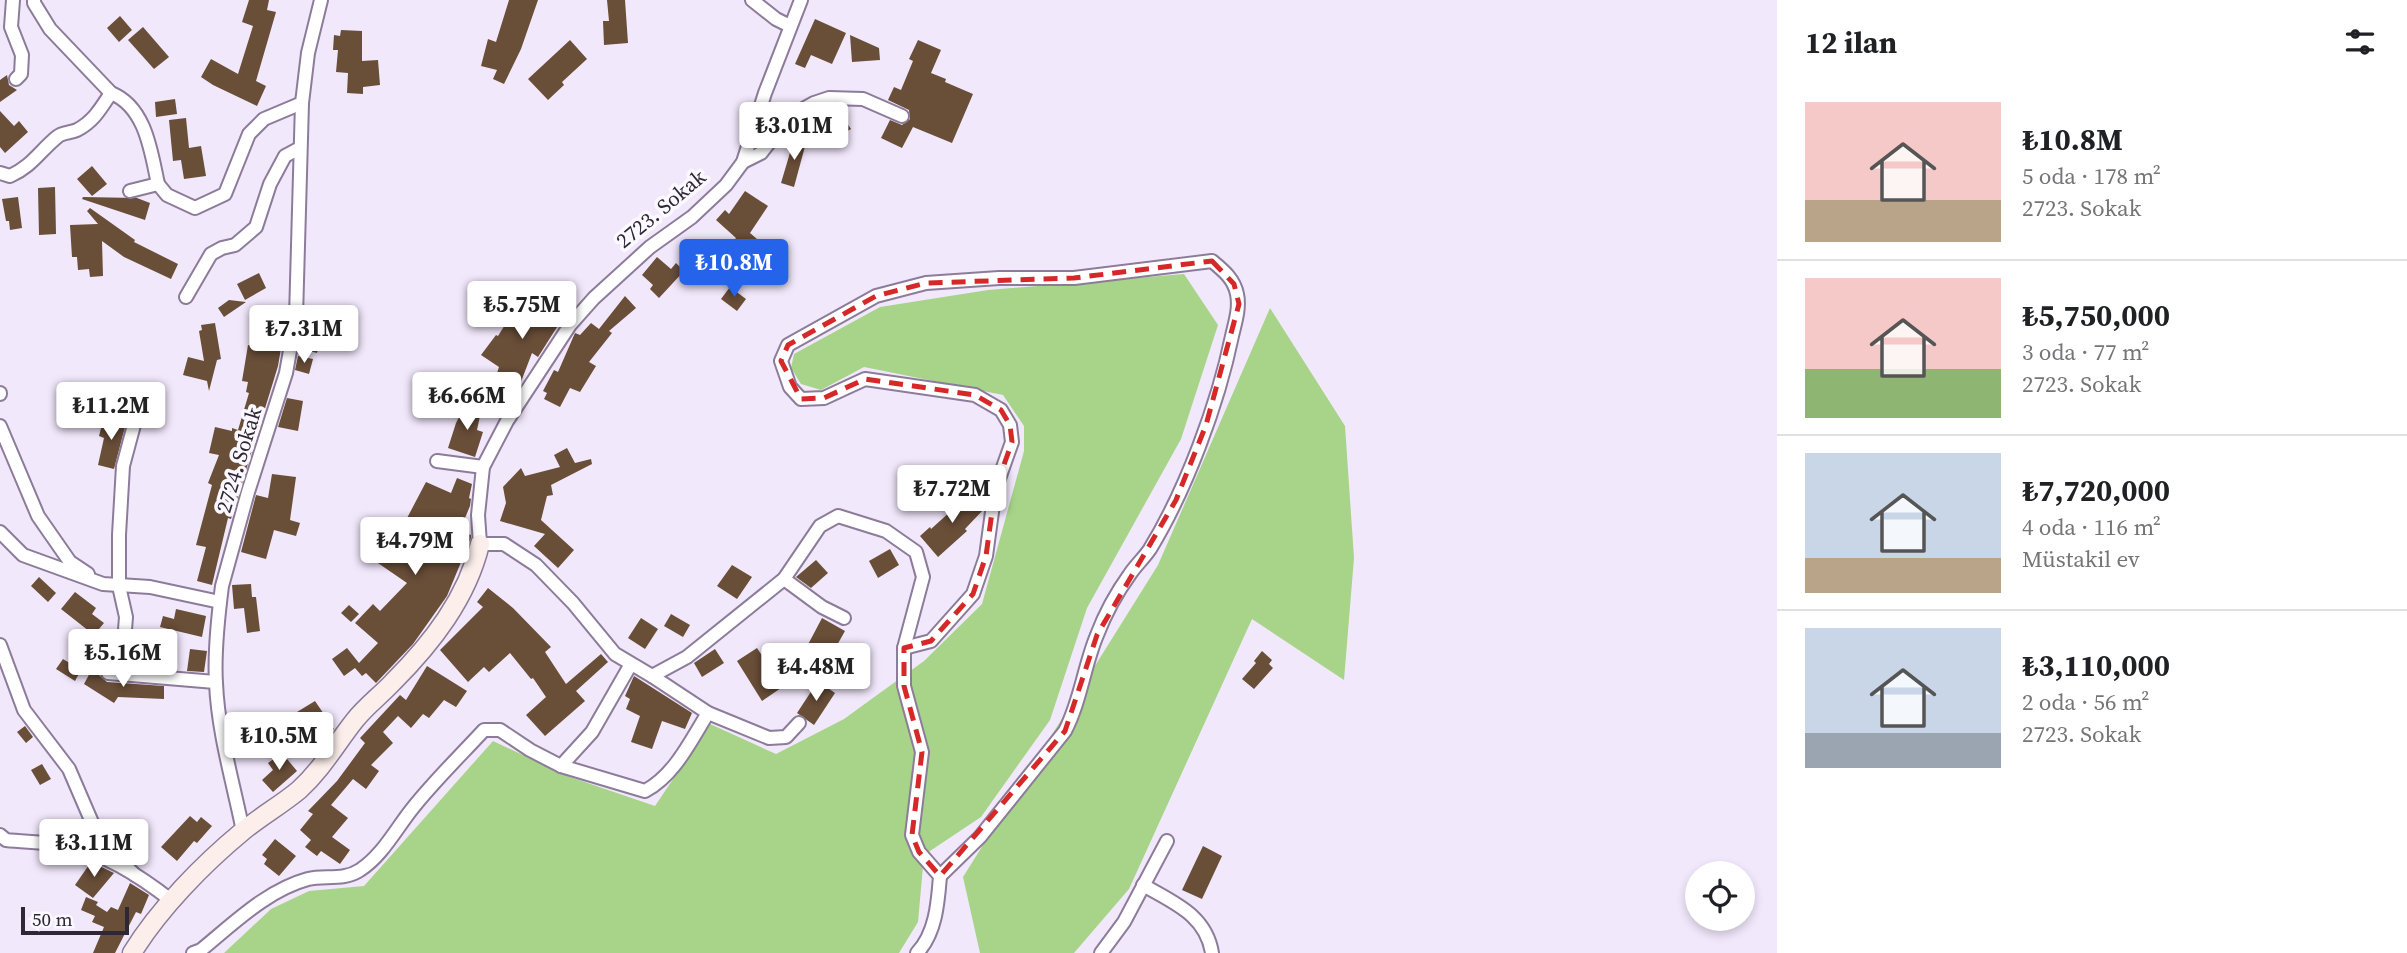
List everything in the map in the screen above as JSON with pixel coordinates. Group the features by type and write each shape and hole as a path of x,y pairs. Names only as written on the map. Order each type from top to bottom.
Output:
{"street":[{"path":"13,0 12,27 22,55 21,74 16,79"},
{"path":"34,0 50,29 111,93 124,98 136,113 147,137 158,184 167,195 195,208 225,194 249,134 264,119 302,103"},
{"name":"2724. Sokak","path":"243,831 219,715 215,682 220,602 248,492 286,373 296,317 302,103 308,53 321,0"},
{"path":"752,0 776,19 790,26"},
{"name":"2723. Sokak","path":"132,953 140,939 172,901 212,859 243,831 298,791 324,765 357,718 395,681 458,602 474,568 480,544 478,514 483,467 507,421 570,325 594,298 650,247 692,217 726,185 743,162 765,93 801,0"},
{"path":"0,173 10,176 20,172 58,135 75,131 95,118 111,93"},
{"name":"2723. Sokak","path":"743,162 761,153 789,117 829,98 863,99 902,116"},
{"path":"186,297 211,254 235,245 256,228 270,184 285,156 300,148"},
{"path":"130,191 158,184"},
{"path":"904,648 931,641 973,594 986,556 995,490 1013,442 1010,425 1001,410 975,395 865,379 824,398 801,399 790,387 781,361 788,345 876,296 926,283 999,278 1073,278 1212,261 1222,269 1234,284 1237,294 1239,304 1236,320 1219,390 1175,500 1149,550 1119,591 1097,635 1076,705 1065,731 980,837 940,876 937,910 927,938 917,953"},
{"path":"134,425 123,466 119,586 126,617 124,642 108,673 215,682"},
{"path":"0,426 38,516 70,562 103,584"},
{"path":"437,461 483,467"},
{"path":"652,676 687,657 784,579 820,526 838,516 886,531 916,552 923,577 904,648 904,686 922,752 912,835 919,852 940,876"},
{"path":"0,532 23,555 103,584 150,587 220,602"},
{"path":"480,544 504,544 536,565 573,603 615,654 708,713 769,738 786,737 799,723"},
{"path":"784,579 822,607 844,618"},
{"path":"0,645 24,710 68,769 100,841 135,875"},
{"path":"561,766 592,732 631,664"},
{"path":"193,953 201,950 244,915 285,889 309,879 343,877 360,870 382,849 412,808 484,730 500,730 561,766 645,791 654,786 680,758 708,713"},
{"path":"0,835 6,841 63,845 103,858 135,875 172,901"},
{"path":"1101,953 1124,922 1167,841"},
{"path":"1143,886 1188,911 1209,937 1212,953"}],"highlighted area":[{"path":"1212,261 1234,284 1239,304 1206,425 1176,500 1097,635 1065,731 940,876 919,852 912,835 922,752 904,686 904,648 931,641 973,594 986,556 995,490 1012,442 1010,425 1001,410 975,395 865,379 824,398 801,399 781,361 788,345 876,296 926,283 1074,278"}],"green space":[{"path":"1184,274 1218,325 1181,439 1087,608 1050,720 981,817 924,855 918,922 899,953 224,953 271,909 309,891 364,886 493,741 570,777 655,806 710,724 776,754 844,719 924,661 982,604 1024,451 1024,426 1003,395 864,367 821,390 801,384 791,368 794,354 880,307 988,290"},
{"path":"1270,308 1345,426 1354,558 1344,680 1252,619 1129,889 1074,953 980,953 963,877 1158,565"}],"building":[{"path":"249,0 269,0 267,10 276,12 256,81 266,86 257,106 201,77 211,59 238,74 253,26 242,22"},
{"path":"509,0 538,0 521,49 504,84 493,79 497,70 481,66 488,39 496,42"},
{"path":"607,0 625,0 628,43 604,45 603,21 609,21"},
{"path":"120,16 132,30 119,42 107,28"},
{"path":"815,19 846,33 832,64 811,55 805,68 795,64"},
{"path":"143,27 169,57 154,69 128,40"},
{"path":"341,30 362,31 362,61 378,60 380,85 363,87 363,94 347,93 348,73 336,72 338,50 333,50 334,35 340,36"},
{"path":"850,35 879,48 880,60 852,62"},
{"path":"570,40 587,59 562,82 564,85 548,100 528,79"},
{"path":"918,40 941,50 931,73 973,94 952,143 913,127 902,148 881,138 890,120 902,125 910,119 909,110 888,100 894,87 901,90 913,61 909,59"},
{"path":"7,75 9,85 17,90 0,102 0,80"},
{"path":"175,99 177,114 156,117 155,102"},
{"path":"0,111 14,126 19,121 28,132 5,153 0,147"},
{"path":"841,114 851,129 841,135 822,143 798,136 803,119 808,116 829,122"},
{"path":"186,118 189,148 201,146 206,176 184,179 181,160 173,161 169,120"},
{"path":"795,136 807,139 794,187 781,183"},
{"path":"92,166 107,184 92,196 77,179"},
{"path":"55,187 56,234 39,235 38,188"},
{"path":"745,191 768,206 750,233 757,239 742,256 730,245 736,238 716,220 725,210 729,214"},
{"path":"18,197 22,228 10,230 2,199"},
{"path":"137,198 150,203 145,220 82,199"},
{"path":"90,208 135,240 134,242 178,264 171,279 124,257 102,241 103,276 90,277 89,269 78,270 77,257 72,257 70,225 98,224 87,211"},
{"path":"657,257 671,269 676,263 684,271 659,298 650,289 653,285 642,275"},
{"path":"259,273 266,288 245,300 237,284"},
{"path":"730,287 746,299 737,311 721,299"},
{"path":"625,296 636,308 609,331 612,333 589,362 596,366 580,392 570,388 560,407 544,399 547,393 543,391 554,370 558,372 575,333 580,335 591,323 599,329"},
{"path":"537,297 558,310 552,319 559,324 538,357 532,353 519,387 496,376 499,367 481,355 508,320 512,323 525,302 531,306"},
{"path":"229,300 246,302 224,317 218,308"},
{"path":"270,310 287,313 278,366 231,519 228,518 212,585 197,581 206,547 196,545 212,485 208,483 219,455 209,453 215,427 238,430 249,393 246,392 248,382 242,381 248,345 264,348"},
{"path":"215,323 221,359 217,360 209,391 207,381 183,375 188,357 204,361 199,331 202,330 201,325"},
{"path":"310,332 321,334 317,353 306,350"},
{"path":"298,356 313,359 309,374 295,370"},
{"path":"287,398 303,401 298,431 278,427"},
{"path":"466,404 481,411 477,430 483,432 475,457 448,448"},
{"path":"104,417 126,423 114,469 98,465 104,438 99,436"},
{"path":"567,448 575,463 591,459 592,464 551,485 553,495 547,496 541,520 574,550 558,568 534,546 545,534 500,521 506,503 503,487 521,468 525,476 560,467 554,455"},
{"path":"272,474 296,477 290,520 300,523 296,536 274,530 266,559 241,552 256,495 268,498"},
{"path":"457,478 472,484 470,506 460,530 471,535 471,538 447,596 413,644 376,683 366,673 362,676 355,668 344,676 332,659 347,648 359,663 378,643 355,623 373,604 380,611 407,583 375,561 404,519 406,520 426,482 451,493"},
{"path":"964,493 983,510 965,529 967,531 938,557 920,536 951,511 949,509"},
{"path":"890,549 899,565 878,578 869,561"},
{"path":"816,560 828,573 811,588 796,577"},
{"path":"732,565 752,577 737,599 717,586"},
{"path":"39,577 56,593 48,602 31,586"},
{"path":"251,584 252,597 256,597 260,631 247,633 244,608 234,609 232,585"},
{"path":"488,588 513,608 551,647 545,652 566,684 601,654 608,662 576,691 585,701 545,736 526,715 546,697 510,653 489,672 484,667 468,682 440,650 483,607 477,602"},
{"path":"75,592 96,608 92,614 104,623 94,635 61,609"},
{"path":"349,605 359,614 351,622 341,613"},
{"path":"176,609 206,616 202,637 160,627 163,616 174,619"},
{"path":"671,614 690,625 683,637 664,626"},
{"path":"641,618 658,629 645,649 628,638"},
{"path":"822,618 845,631 832,654 820,663 803,654"},
{"path":"757,648 771,669 786,660 797,677 762,701 737,661"},
{"path":"190,649 207,651 204,672 187,671"},
{"path":"715,649 724,663 702,677 694,663"},
{"path":"1262,651 1272,660 1269,664 1273,668 1254,689 1242,679"},
{"path":"63,659 81,670 75,681 56,669"},
{"path":"427,666 467,691 456,707 444,700 429,718 423,714 411,728 398,716 383,732 393,743 371,765 379,771 366,789 353,779 331,805 348,818 332,837 350,850 340,864 321,851 317,856 305,847 311,840 300,830 313,814 308,811 337,781 365,743 360,738 400,695 406,700"},
{"path":"92,669 107,682 164,686 164,699 118,697 114,703 84,684"},
{"path":"634,676 692,713 685,729 662,721 652,749 631,742 640,716 626,709 630,699 625,696"},
{"path":"818,681 835,693 814,725 797,713"},
{"path":"315,701 334,729 320,742 297,712"},
{"path":"25,726 33,737 26,743 17,732"},
{"path":"282,753 297,771 273,792 262,780 273,770 268,763"},
{"path":"42,764 51,779 40,785 31,770"},
{"path":"190,816 197,822 201,817 212,826 197,843 194,841 177,861 161,847"},
{"path":"275,839 296,856 279,876 264,864 267,859 262,855"},
{"path":"1203,846 1222,856 1202,899 1182,890"},
{"path":"91,862 114,873 93,898 75,885"},
{"path":"130,883 149,895 141,914 136,912 115,953 93,953 104,927 92,922 95,916 81,910 86,897 98,902 96,905 107,912 111,907 118,910"}]}
